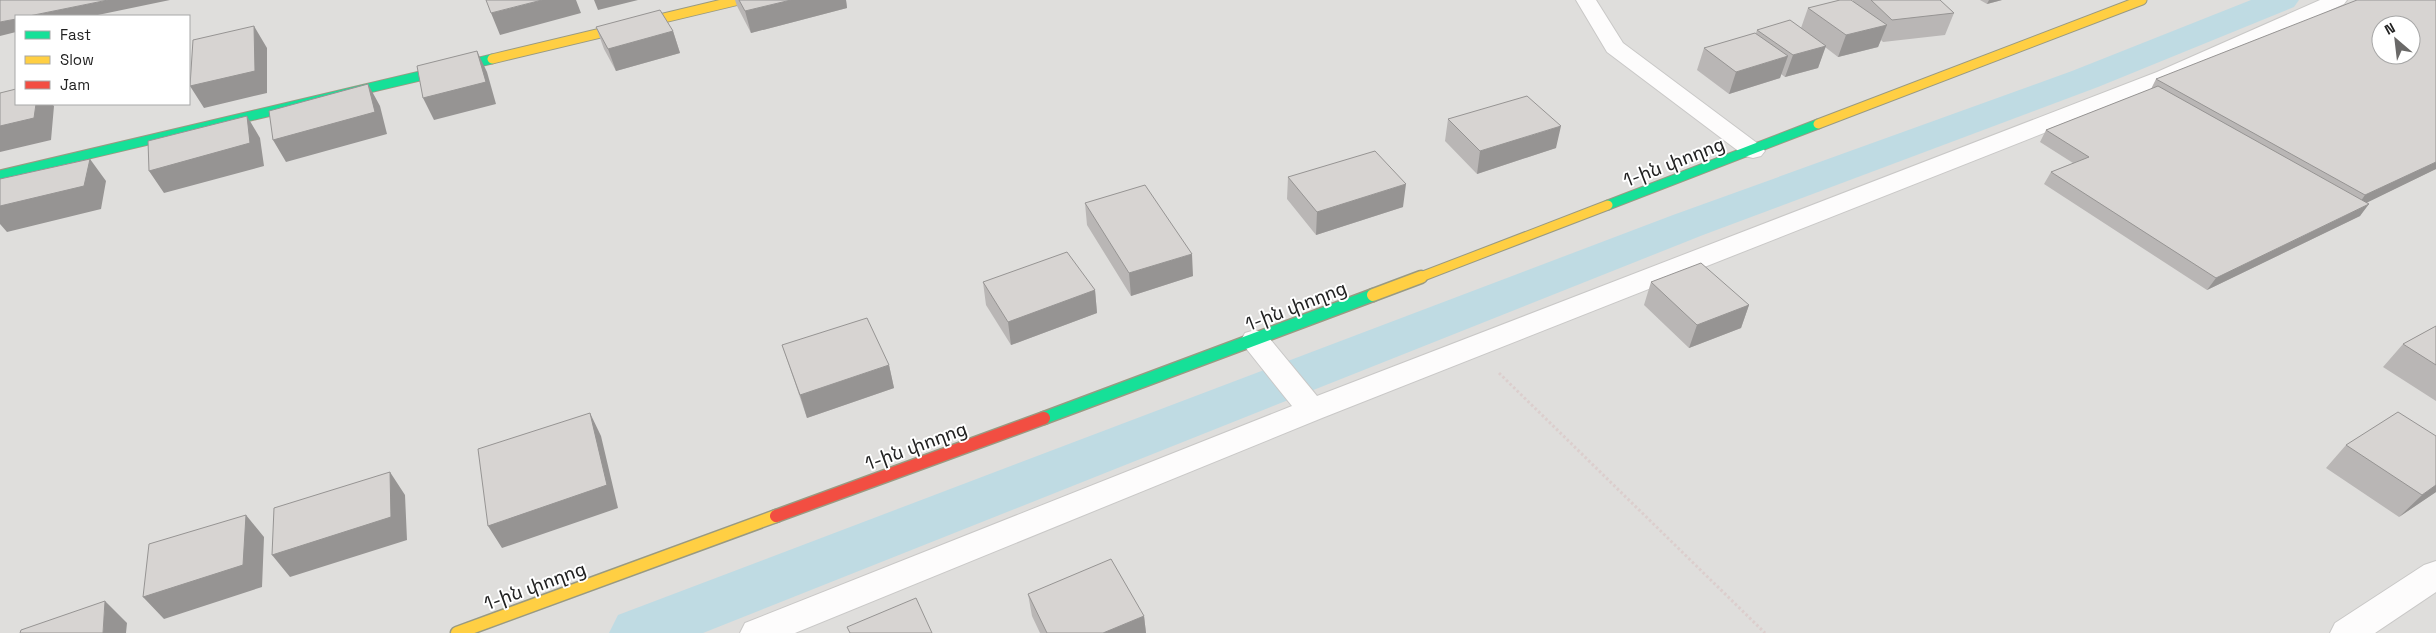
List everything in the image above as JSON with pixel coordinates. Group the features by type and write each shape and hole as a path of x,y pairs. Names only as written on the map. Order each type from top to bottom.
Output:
{"street":[{"path":"0,175 739,0"},
{"path":"1586,0 1615,47 1753,150"},
{"name":"1-ին փողոց","path":"457,633 1256,340 2142,0"},
{"path":"757,633 1312,410 2165,77 2337,0"},
{"path":"1256,340 1312,410"},
{"path":"2347,633 2436,575"}],"path":[{"path":"1472,348 1765,633"}],"shaded area":[{"path":"0,0 2436,0 2436,633 0,633"}],"building":[{"path":"0,0 108,0 34,15 15,15 15,19 0,22"},
{"path":"486,0 542,0 491,13"},
{"path":"739,0 791,0 745,11"},
{"path":"1840,0 1851,0 1887,25 1846,35 1808,8"},
{"path":"1871,0 1940,0 1954,13 1892,20"},
{"path":"2357,0 2436,0 2436,162 2365,195 2156,79"},
{"path":"660,10 673,31 608,49 596,27"},
{"path":"1790,20 1826,46 1793,55 1757,30"},
{"path":"254,26 255,71 190,86 193,40"},
{"path":"1755,33 1788,56 1736,72 1704,48"},
{"path":"477,51 486,82 423,98 417,66"},
{"path":"368,84 375,112 273,140 269,111"},
{"path":"2158,86 2369,204 2216,278 2051,172 2089,157 2046,130"},
{"path":"15,89 15,105 36,105 34,118 0,126 0,93"},
{"path":"1527,96 1561,126 1480,151 1448,119"},
{"path":"247,116 250,143 149,171 148,141"},
{"path":"1375,151 1406,184 1317,212 1288,177"},
{"path":"90,159 84,186 0,206 0,179"},
{"path":"1145,185 1192,254 1129,273 1085,203"},
{"path":"1067,252 1095,290 1008,322 983,282"},
{"path":"1701,263 1749,305 1697,325 1651,282"},
{"path":"867,318 889,365 800,395 782,345"},
{"path":"2436,326 2436,365 2403,344"},
{"path":"2398,412 2436,436 2436,485 2422,495 2346,445"},
{"path":"590,413 607,485 488,526 478,449"},
{"path":"390,472 391,517 272,555 274,508"},
{"path":"246,515 243,565 143,597 149,544"},
{"path":"1111,559 1144,616 1103,633 1047,633 1028,594"},
{"path":"916,598 932,633 850,633 847,627"},
{"path":"105,601 103,633 20,633 21,630"}],"waterway":[{"path":"638,633 1688,225 2085,79 2282,0"}],"traffic: fast":[{"path":"0,175 492,59"},
{"path":"1608,205 1818,124"},
{"path":"1044,418 1373,295"}],"traffic: slow":[{"path":"492,59 739,0"},
{"path":"1818,124 2142,0"},
{"path":"1373,295 1608,205"},
{"path":"457,633 776,516"}],"traffic: jam":[{"path":"776,516 1044,418"}]}
